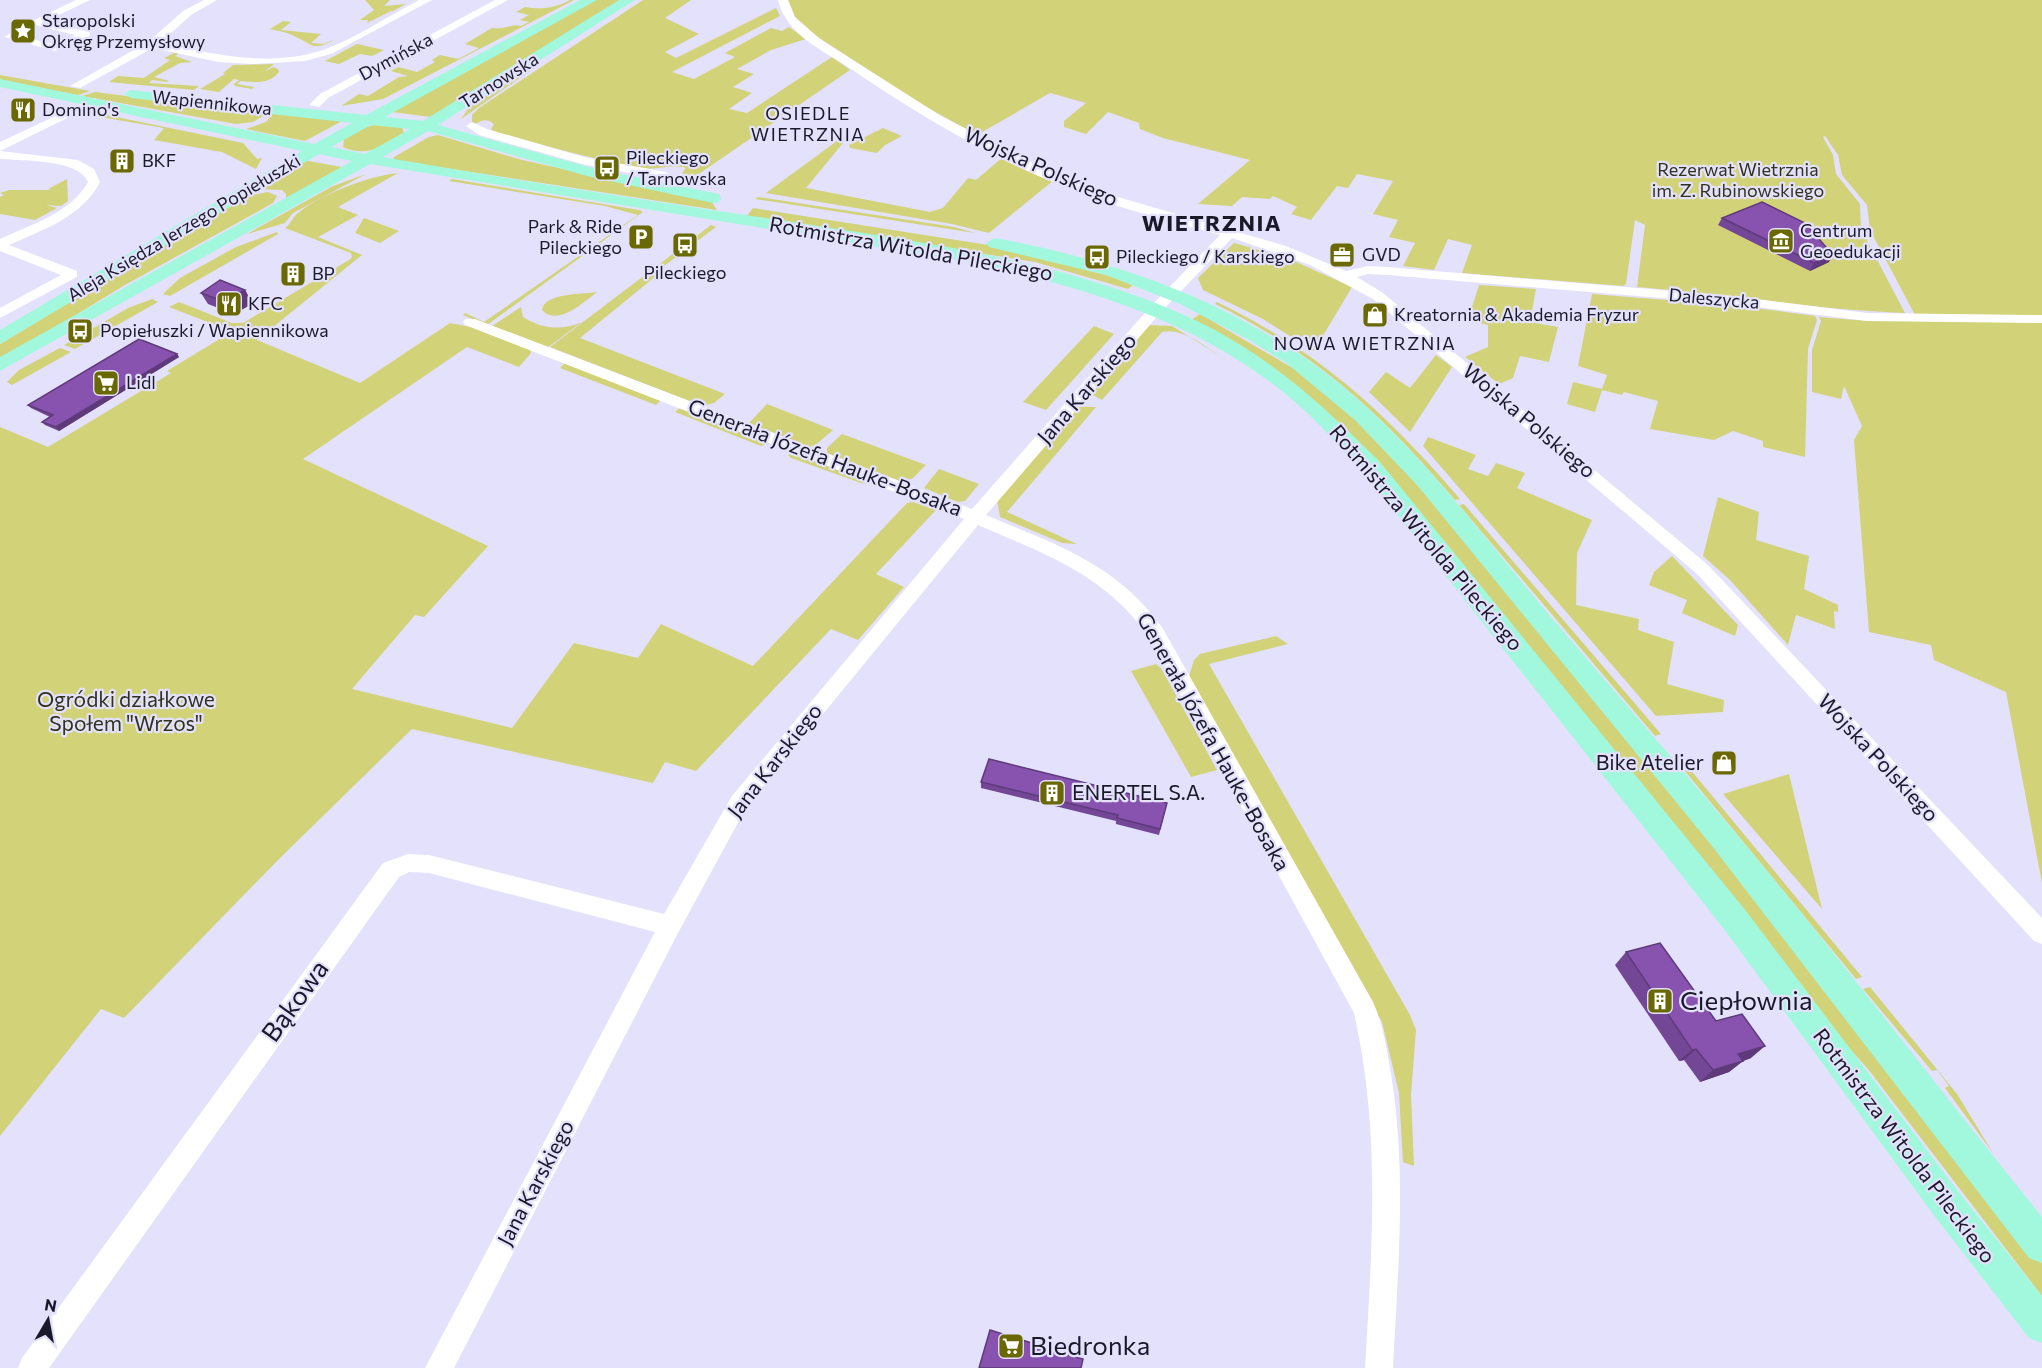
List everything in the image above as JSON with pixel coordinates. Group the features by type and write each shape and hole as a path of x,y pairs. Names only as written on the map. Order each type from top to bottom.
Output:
{"main road":[{"name":"Tarnowska","path":"369,119 590,0"},
{"name":"Tarnowska","path":"369,159 628,0"},
{"name":"Wapiennikowa","path":"0,73 76,86 426,126"},
{"name":"Wapiennikowa","path":"0,83 316,149"},
{"path":"294,111 355,108 407,98"},
{"path":"461,104 458,118 474,129"},
{"path":"211,128 244,127 258,124 268,116 263,109"},
{"name":"Aleja Księdza Jerzego Popiełuszki","path":"0,338 369,119"},
{"name":"Rotmistrza Witolda Pileckiego","path":"426,126 474,129 651,186 950,235"},
{"path":"252,187 271,161 273,146 268,140"},
{"name":"Rotmistrza Witolda Pileckiego","path":"316,149 406,166 998,261 1164,301 1234,323 1293,359 1354,405 1388,440 1781,910 2042,1245"},
{"name":"Aleja Księdza Jerzego Popiełuszki","path":"0,365 369,159"},
{"path":"330,180 406,166"},
{"path":"98,310 128,285 276,203 282,195 278,191 261,190 232,199"},
{"name":"Rotmistrza Witolda Pileckiego","path":"973,239 1063,257 1164,301 1268,371 1345,436 1736,920 1945,1202 2042,1325"}],"street":[{"path":"10,31 85,0"},
{"path":"76,86 152,44 187,13 212,0"},
{"path":"152,44 218,59 253,61 305,58 327,52 427,0"},
{"name":"Dymińska","path":"341,105 320,106 315,103 503,0"},
{"name":"Wojska Polskiego","path":"783,0 785,10 802,30 882,86 989,146 1095,195 1291,254 1360,284 1418,328 1695,562 2042,934"},
{"path":"10,31 55,48 86,33 34,23"},
{"path":"0,147 94,101"},
{"path":"474,129 578,159 666,176"},
{"path":"0,155 74,163 90,172 94,182 88,194 70,209 0,245"},
{"name":"Jana Karskiego","path":"439,1368 670,926 739,802 975,517 1164,301 1228,235"},
{"path":"0,245 72,274 0,314"},
{"name":"Daleszycka","path":"1344,276 1368,270 1387,271 1733,300 1867,317 2042,319"},
{"path":"1360,284 1372,275 1387,271"},
{"name":"Generała Józefa Hauke-Bosaka","path":"470,321 975,517 1088,566 1125,596 1146,618 1365,1011 1371,1031 1384,1117 1388,1180 1379,1368"},
{"name":"Bąkowa","path":"32,1368 391,870 404,864 429,864 670,926"}],"green space":[{"path":"365,0 390,0 384,6 406,4 393,11 381,10 391,11 367,23 368,20 360,20 374,10"},
{"path":"574,0 383,99 341,106 359,94 368,96 399,77 408,76 391,71 398,67 417,72 435,62 432,60 440,55 458,59 479,48 465,44 492,28 521,26 529,22 520,20 529,15 516,12 525,7 548,8"},
{"path":"595,0 622,0 431,117 392,112"},
{"path":"643,0 691,0 665,18 699,34 665,52 676,58 776,8 780,16 672,72 694,79 735,57 725,53 771,28 782,31 789,27 806,39 771,50 737,69 754,74 733,87 752,93 729,109 747,113 832,57 850,70 690,180 682,173 686,168 675,166 647,169 622,164 493,131 491,129 494,124 486,120 474,125 472,123 472,115 479,108"},
{"name":"Rezerwat Wietrznia im. Z. Rubinowskiego","path":"788,0 2042,0 2042,315 1915,315 1870,230 1867,205 1842,175 1838,155 1825,136 1823,137 1833,155 1836,174 1860,204 1861,229 1905,313 1838,309 1637,287 1645,225 1635,220 1626,284 1623,286 1462,273 1472,245 1448,239 1434,270 1403,266 1415,243 1389,237 1398,220 1373,214 1393,181 1357,174 1348,188 1337,186 1311,220 1291,214 1297,207 1273,196 1270,199 1242,197 1232,206 1198,204 1250,160 1163,138 1140,129 1139,123 1108,112 1086,134 1064,127 1064,121 1086,103 1050,93 977,135 912,99 806,29 795,17"},
{"path":"283,21 291,22 281,30 321,34 311,43 323,44 334,40 321,46 313,46 288,34 270,29"},
{"path":"357,44 384,50 372,56 360,54 339,64 325,61"},
{"path":"176,52 178,54 175,56 192,62 180,63 154,77 169,81 167,82 152,80 149,83 199,86 194,90 109,82 118,76 144,78 170,60 164,58"},
{"path":"274,64 264,72 273,67 278,69 279,72 271,79 257,82 241,81 237,84 254,87 252,89 235,86 234,84 239,80 234,79 219,92 200,89 225,74 223,73 233,65"},
{"path":"531,67 534,68 461,119 470,106"},
{"path":"0,75 90,91 78,95 0,80"},
{"path":"95,92 263,113 263,116 253,122 236,124 82,96"},
{"path":"87,111 243,143 257,159 262,158 256,169 222,152 154,140 164,128 83,114 77,116"},
{"path":"273,113 344,120 305,141 246,129 266,122"},
{"path":"378,124 402,128 404,133 368,151 343,147 344,139 363,128"},
{"path":"883,128 902,136 885,145 877,153 850,148 849,145"},
{"path":"438,135 522,160 711,201 717,210 394,160 394,157 429,137"},
{"path":"837,141 843,143 806,188 930,212 943,208 968,178 976,180 1003,157 1054,180 989,233 952,224 766,193"},
{"path":"303,160 347,168 286,198 282,190 254,189"},
{"name":"Ogródki działkowe Społem \"Wrzos\"","path":"398,173 338,207 358,215 318,237 362,255 257,340 360,383 450,323 477,328 530,349 531,353 519,367 467,347 303,459 488,546 424,617 415,615 352,689 512,728 574,643 638,658 661,624 753,666 907,503 913,502 936,510 876,574 904,587 858,640 831,629 696,771 665,762 653,783 412,729 280,858 124,1018 101,1009 0,1136 0,427 48,447 171,373 167,371 236,329 228,326 223,328 169,307 179,302 232,323 243,323 349,260 352,257 351,253 285,228 295,216 331,193 359,182"},
{"path":"366,174 293,213 285,223 247,234 333,186"},
{"path":"67,179 68,201 61,206 46,205 57,208 35,220 0,214 0,197 4,195 0,193 9,190 51,190 48,189"},
{"path":"452,179 643,212 487,325 463,315 465,313 484,322 638,215 605,206 449,181"},
{"path":"268,192 277,196 273,203 125,285 0,361 0,344 247,196"},
{"path":"758,197 954,227 975,233 755,199"},
{"path":"753,208 1001,247 1135,283 1128,289 1035,262 747,216"},
{"path":"364,218 399,231 380,243 355,233"},
{"path":"711,225 716,227 660,269 662,271 580,338 725,394 714,403 702,406 550,347"},
{"path":"277,232 278,234 170,296 163,294 180,278 236,247"},
{"path":"1234,243 1285,257 1352,287 1314,351 1263,319 1203,290 1198,278"},
{"path":"1479,285 1536,289 1530,322 1558,327 1549,362 1520,356 1513,378 1499,384 1465,357 1488,347 1488,325 1468,320"},
{"path":"597,292 578,307 563,314 548,315 542,310 544,304 557,297"},
{"path":"1592,294 1740,306 1815,316 1817,320 1808,349 1805,457 1763,447 1763,441 1733,431 1714,440 1650,429 1658,401 1624,392 1622,395 1602,390 1595,412 1567,404 1573,382 1602,389 1607,375 1578,366"},
{"path":"152,299 158,302 75,349 64,345 128,308"},
{"path":"1217,302 1288,342 1349,387 1405,439 1460,499 1455,500 1401,440 1346,388 1317,365 1252,323 1215,304"},
{"path":"521,307 523,317 545,326 560,328 582,322 547,348 492,326"},
{"path":"1200,314 1303,374 1378,438 1729,859 2042,1262 2042,1296 1868,1069 1809,1004 1350,433 1291,381 1191,320"},
{"path":"1819,317 1868,321 2042,319 2042,883 2006,692 1934,660 1931,645 1869,632 1854,440 1862,426 1844,386 1841,399 1812,392 1812,350 1821,321"},
{"path":"1148,325 1172,326 1191,338 1170,331 1162,332 1102,400 1093,395 1094,391"},
{"path":"1094,326 1114,334 1046,410 1023,402"},
{"path":"60,348 71,352 12,385 7,382 19,370"},
{"path":"1436,355 1452,367 1410,432 1369,392 1386,372 1410,388"},
{"path":"565,363 661,400 656,405 560,368"},
{"path":"767,404 833,430 810,447 749,423"},
{"path":"1078,407 1096,407 1007,512 1077,544 1062,543 1000,517 997,500"},
{"path":"680,408 771,443 761,446 675,412"},
{"path":"842,434 926,465 912,479 900,481 827,453 827,448"},
{"path":"1428,437 1476,455 1468,469 1488,476 1496,463 1525,473 1517,488 1592,520 1577,553 1576,605 1639,619 1638,630 1674,642 1667,684 1724,700 1723,712 1656,716 1423,446"},
{"path":"796,454 876,484 861,483 788,455"},
{"path":"939,469 979,484 965,501 958,502 924,488"},
{"path":"1718,497 1759,512 1756,540 1809,556 1804,589 1838,605 1838,612 1834,611 1835,629 1796,615 1788,645 1730,580 1703,556"},
{"path":"1464,504 1661,734 1655,736 1459,505"},
{"path":"1672,556 1738,625 1735,636 1682,613 1687,600 1649,585 1654,572"},
{"path":"1276,636 1288,644 1209,664 1410,1015 1416,1030 1411,1095 1414,1166 1403,1162 1399,1093 1382,1022 1189,676 1194,660 1200,654"},
{"path":"1156,664 1161,668 1217,770 1191,777 1131,671"},
{"path":"1685,763 1862,977 1856,979 1680,765"},
{"path":"1789,774 1822,909 1723,794"},
{"path":"1870,987 1957,1094 1993,1153 1945,1088 1949,1086 1937,1070 1932,1071 1863,989"}],"building":[{"name":"Centrum Geoedukacji","path":"1762,202 1805,223 1833,255 1814,263 1722,218"},
{"path":"220,280 245,290 241,292 244,293 228,303 201,293"},
{"name":"Lidl","path":"139,339 177,354 56,427 42,422 53,415 28,405"},
{"path":"989,759 1167,803 1160,829 1117,818 1118,815 981,782"},
{"path":"1660,943 1716,1021 1742,1014 1765,1046 1738,1054 1743,1061 1713,1070 1696,1049 1692,1050 1626,952"},
{"name":"Biedronka","path":"990,1330 1083,1359 1081,1368 979,1368"}],"place":[{"name":"Staropolski Okręg Przemysłowy","path":"23,31"},
{"name":"Domino's","path":"23,110"},
{"name":"BKF","path":"122,161"},
{"name":"Pileckiego / Tarnowska","path":"607,168"},
{"name":"Park & Ride Pileckiego","path":"641,237"},
{"name":"Centrum Geoedukacji","path":"1781,241"},
{"name":"Pileckiego","path":"685,245"},
{"name":"GVD","path":"1342,255"},
{"name":"Pileckiego / Karskiego","path":"1097,257"},
{"name":"BP","path":"293,274"},
{"name":"KFC","path":"229,304"},
{"name":"Kreatornia & Akademia Fryzur","path":"1375,315"},
{"name":"Popiełuszki / Wapiennikowa","path":"80,331"},
{"name":"Lidl","path":"106,383"},
{"name":"Bike Atelier","path":"1724,763"},
{"name":"ENERTEL S.A.","path":"1052,793"},
{"name":"Ciepłownia","path":"1660,1001"},
{"name":"Biedronka","path":"1011,1346"}],"district":[{"name":"OSIEDLE WIETRZNIA","path":"808,124"},
{"name":"WIETRZNIA","path":"1212,223"},
{"name":"NOWA WIETRZNIA","path":"1365,344"}]}
